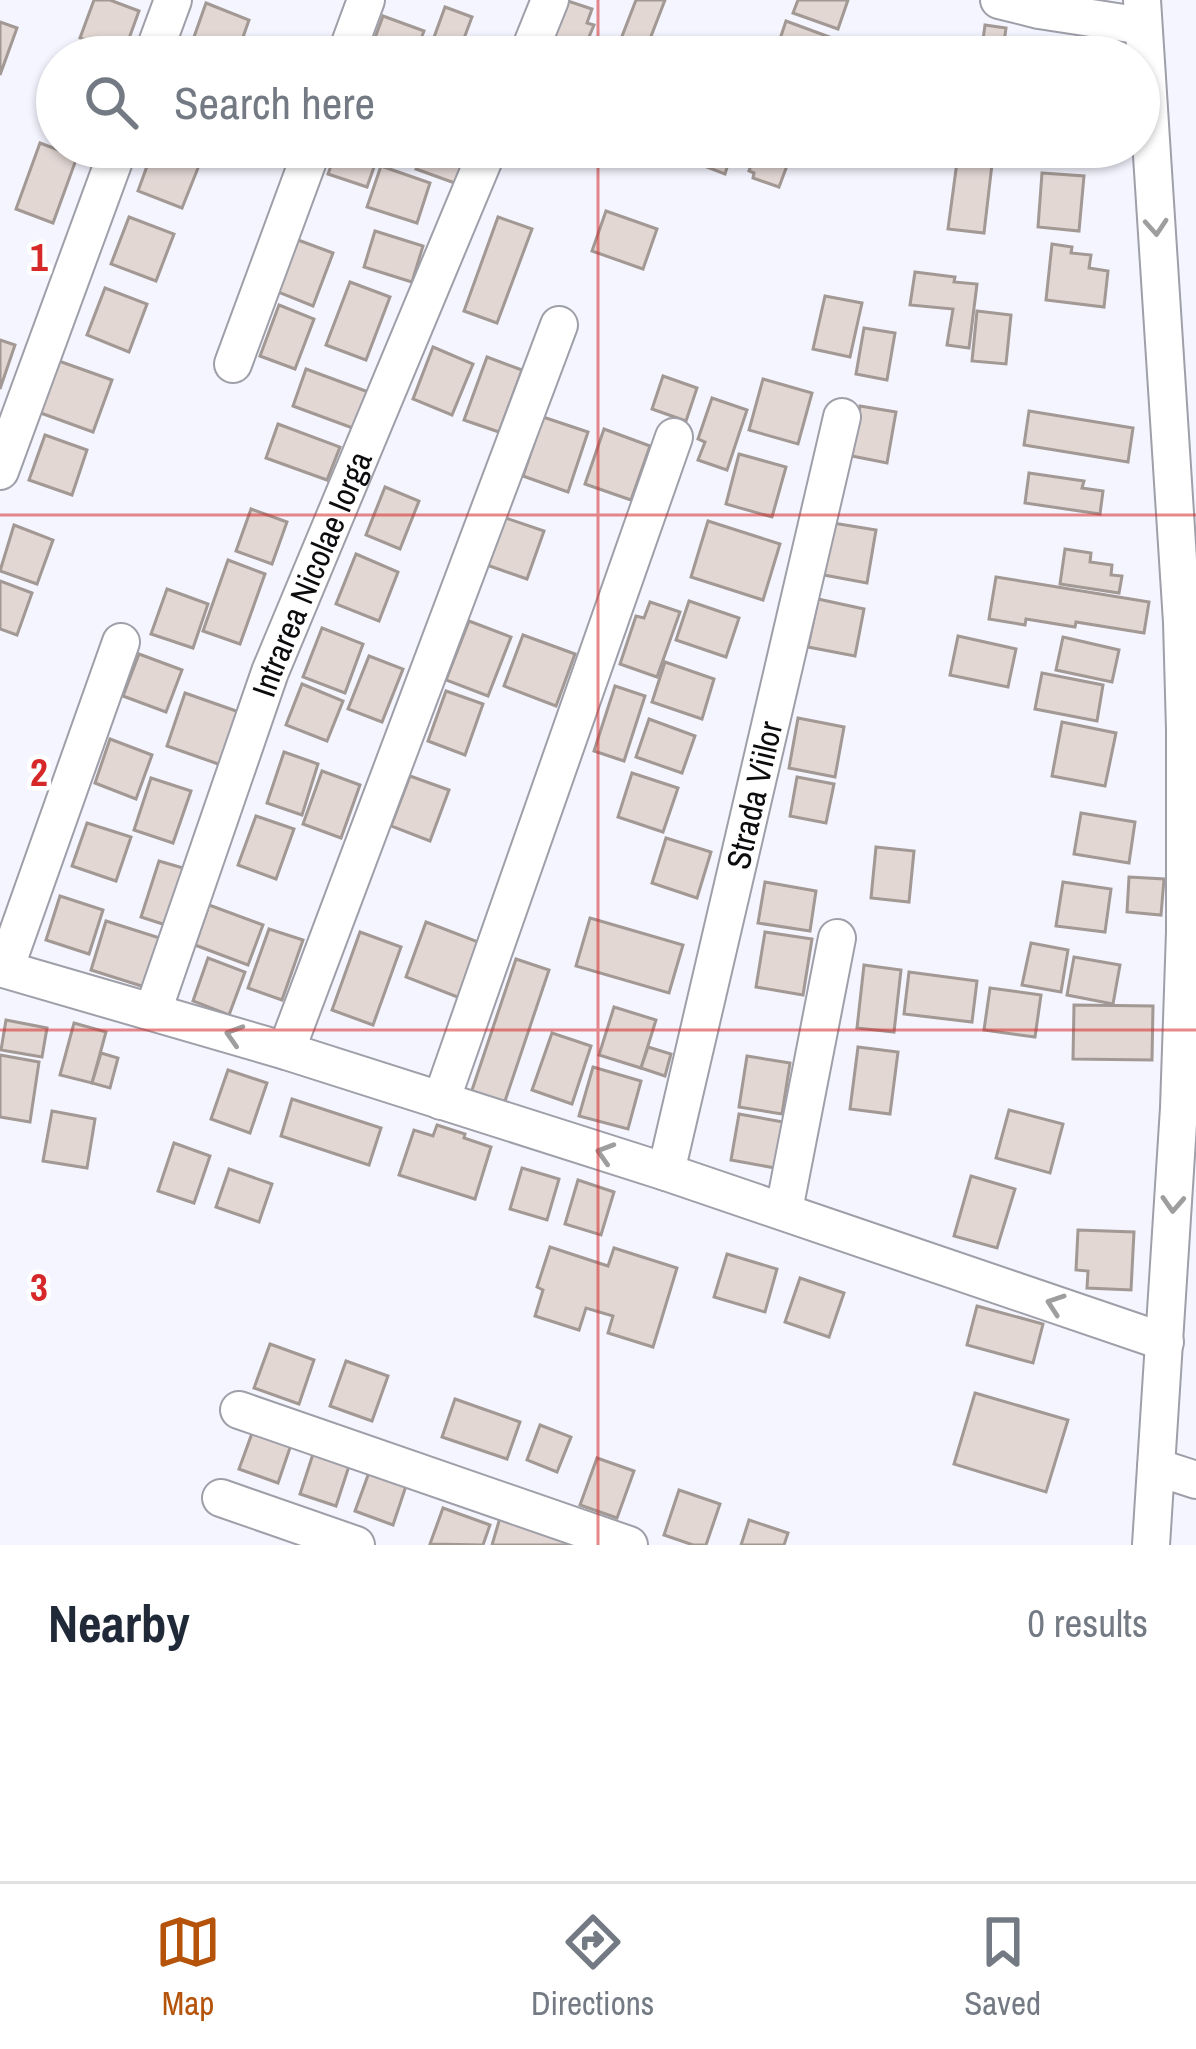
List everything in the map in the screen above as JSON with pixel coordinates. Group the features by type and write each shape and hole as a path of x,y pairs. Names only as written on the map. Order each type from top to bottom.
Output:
{"street":[{"path":"160,36 173,0"},
{"path":"353,36 366,0"},
{"path":"535,36 550,0"},
{"path":"999,0 1039,10 1143,13"},
{"path":"0,471 111,168"},
{"path":"233,364 305,168"},
{"name":"Intrarea Nicolae Iorga","path":"153,1011 270,672 480,168"},
{"path":"1151,1545 1156,1467 1179,1395 1166,1342 1189,1021 1182,417 1158,168"},
{"path":"286,1051 559,325"},
{"name":"Strada Viilor","path":"666,1172 842,417"},
{"path":"441,1101 674,437"},
{"path":"121,642 3,968 286,1051 666,1172 1166,1342"},
{"path":"784,1210 837,938"},
{"path":"239,1410 629,1545"},
{"path":"1156,1467 1196,1480"},
{"path":"221,1498 356,1545"}],"building":[{"path":"94,0 110,0 139,11 130,36 81,36"},
{"path":"565,0 592,9 587,23 594,25 589,36 553,36"},
{"path":"636,0 665,0 651,36 622,36"},
{"path":"798,0 848,0 838,29 793,13"},
{"path":"206,3 249,20 243,36 194,36"},
{"path":"445,7 472,17 465,36 434,36"},
{"path":"383,16 424,31 422,36 376,36"},
{"path":"786,21 827,36 781,36"},
{"path":"0,22 17,28 0,75"},
{"path":"985,25 1006,28 1005,36 984,36"},
{"path":"36,154 36,168 73,168 53,223 16,209"},
{"path":"146,168 198,168 182,208 138,191"},
{"path":"330,168 374,168 367,187 328,174"},
{"path":"380,168 430,183 417,223 367,207"},
{"path":"416,168 470,168 463,186"},
{"path":"786,168 779,187 753,178 749,171"},
{"path":"956,168 992,168 984,233 948,229"},
{"path":"1042,173 1084,176 1079,231 1038,227"},
{"path":"606,211 657,229 643,269 592,251"},
{"path":"129,217 174,234 156,281 111,264"},
{"path":"498,217 532,229 497,323 464,311"},
{"path":"375,231 423,246 412,282 364,267"},
{"path":"298,240 333,253 313,306 278,292"},
{"path":"1052,244 1091,255 1089,268 1108,271 1104,307 1046,300"},
{"path":"915,272 977,284 969,348 947,345 953,309 910,305"},
{"path":"350,282 390,297 366,360 326,345"},
{"path":"105,288 147,304 129,352 87,335"},
{"path":"825,296 862,303 850,357 813,349"},
{"path":"279,305 314,319 295,369 260,356"},
{"path":"977,311 1011,315 1006,364 972,361"},
{"path":"864,328 895,333 887,380 856,374"},
{"path":"0,340 15,345 0,389"},
{"path":"433,347 473,364 452,415 413,399"},
{"path":"487,357 522,370 499,432 464,420"},
{"path":"56,360 112,380 93,432 38,412"},
{"path":"306,369 371,393 358,430 293,406"},
{"path":"663,376 697,388 686,421 652,409"},
{"path":"763,379 812,393 798,444 749,430"},
{"path":"712,398 747,410 727,470 698,460 705,442 698,439"},
{"path":"860,406 896,412 887,463 852,456"},
{"path":"1029,411 1133,428 1128,462 1024,445"},
{"path":"543,417 588,432 568,492 523,476"},
{"path":"278,424 340,447 327,480 266,458"},
{"path":"604,429 650,446 631,500 585,484"},
{"path":"45,435 87,450 72,495 29,480"},
{"path":"739,454 786,467 772,517 726,504"},
{"path":"1029,473 1084,481 1082,488 1103,491 1100,514 1025,503"},
{"path":"385,487 419,501 400,549 366,535"},
{"path":"251,509 287,522 272,564 236,551"},
{"path":"500,516 544,531 527,579 484,564"},
{"path":"708,521 780,544 763,600 691,577"},
{"path":"833,523 876,530 867,583 824,575"},
{"path":"14,525 53,540 37,584 0,571"},
{"path":"1065,549 1091,553 1090,562 1112,565 1111,575 1122,576 1119,593 1060,584"},
{"path":"356,554 398,572 379,621 336,604"},
{"path":"228,560 265,574 240,644 203,631"},
{"path":"996,577 1149,602 1144,633 1076,622 1075,627 989,619"},
{"path":"0,581 32,593 17,635 0,629"},
{"path":"167,589 208,604 193,648 151,634"},
{"path":"818,599 864,609 855,656 808,647"},
{"path":"689,601 739,618 726,657 676,640"},
{"path":"650,602 680,612 657,677 620,664 636,616 644,618"},
{"path":"469,621 511,637 488,696 446,680"},
{"path":"322,628 363,644 345,693 303,677"},
{"path":"523,635 575,654 556,706 504,686"},
{"path":"958,636 1016,649 1008,687 950,675"},
{"path":"1063,637 1119,650 1112,682 1056,670"},
{"path":"139,654 182,670 166,712 123,696"},
{"path":"369,656 403,669 382,722 348,709"},
{"path":"665,662 714,679 702,719 652,702"},
{"path":"1042,673 1103,685 1097,721 1035,709"},
{"path":"302,684 343,701 327,741 286,725"},
{"path":"615,686 645,696 624,761 594,751"},
{"path":"446,691 483,704 465,755 428,741"},
{"path":"185,693 239,712 221,765 167,746"},
{"path":"798,718 844,727 835,777 789,768"},
{"path":"649,719 695,736 682,773 636,757"},
{"path":"1062,722 1116,733 1105,786 1052,776"},
{"path":"110,739 152,755 136,799 95,783"},
{"path":"284,752 318,764 302,815 267,803"},
{"path":"322,771 360,785 341,838 303,824"},
{"path":"632,773 678,788 663,832 618,817"},
{"path":"410,776 449,790 430,841 391,826"},
{"path":"797,777 834,784 826,823 790,816"},
{"path":"151,778 191,791 173,843 134,830"},
{"path":"1081,813 1135,822 1129,863 1074,854"},
{"path":"256,816 294,829 276,879 238,865"},
{"path":"87,823 131,837 116,881 72,866"},
{"path":"666,838 711,852 697,898 652,883"},
{"path":"876,847 914,851 909,902 871,898"},
{"path":"159,861 190,870 172,927 141,917"},
{"path":"1129,877 1164,879 1161,915 1127,912"},
{"path":"765,882 816,891 810,931 758,923"},
{"path":"1063,882 1111,889 1105,932 1056,926"},
{"path":"60,896 103,910 89,954 46,940"},
{"path":"209,905 263,925 248,965 195,945"},
{"path":"590,918 683,945 669,993 576,966"},
{"path":"106,921 166,940 151,989 91,970"},
{"path":"426,922 481,943 460,998 406,977"},
{"path":"269,929 303,940 282,1000 248,988"},
{"path":"360,932 401,947 373,1025 332,1010"},
{"path":"765,932 812,939 803,995 756,987"},
{"path":"1031,943 1068,950 1061,992 1022,985"},
{"path":"1074,957 1120,965 1113,1004 1067,995"},
{"path":"208,958 245,972 229,1015 193,1001"},
{"path":"516,959 549,970 504,1104 471,1093"},
{"path":"864,965 901,970 894,1032 857,1028"},
{"path":"909,972 977,981 972,1022 904,1014"},
{"path":"990,988 1041,995 1035,1037 984,1030"},
{"path":"1074,1005 1153,1006 1152,1060 1073,1059"},
{"path":"614,1007 656,1020 641,1068 599,1055"},
{"path":"6,1020 47,1028 42,1057 1,1050"},
{"path":"74,1023 106,1032 92,1083 60,1075"},
{"path":"552,1033 591,1046 572,1104 532,1090"},
{"path":"648,1047 671,1054 665,1076 641,1068"},
{"path":"858,1047 898,1052 890,1114 850,1109"},
{"path":"101,1053 118,1058 110,1088 92,1083"},
{"path":"0,1055 39,1062 30,1122 0,1117"},
{"path":"747,1056 790,1063 782,1114 739,1107"},
{"path":"593,1067 641,1081 628,1129 579,1116"},
{"path":"228,1070 267,1083 250,1133 211,1119"},
{"path":"292,1099 381,1128 369,1165 281,1136"},
{"path":"1009,1110 1063,1124 1050,1173 996,1158"},
{"path":"52,1111 95,1119 87,1168 43,1161"},
{"path":"739,1114 783,1122 775,1168 731,1160"},
{"path":"437,1125 491,1147 475,1199 399,1175 414,1130 433,1136"},
{"path":"174,1143 210,1156 194,1203 158,1191"},
{"path":"522,1168 559,1179 547,1220 510,1209"},
{"path":"229,1169 272,1184 259,1222 216,1207"},
{"path":"971,1176 1015,1189 997,1248 954,1236"},
{"path":"578,1180 614,1192 601,1235 565,1224"},
{"path":"1078,1230 1134,1232 1131,1290 1087,1288 1088,1271 1076,1270"},
{"path":"550,1247 608,1266 614,1248 677,1268 653,1347 608,1333 613,1316 586,1308 579,1330 535,1316 543,1290 537,1287"},
{"path":"727,1254 777,1269 765,1312 714,1297"},
{"path":"800,1278 844,1293 829,1337 785,1322"},
{"path":"977,1306 1043,1324 1033,1363 967,1345"},
{"path":"270,1344 314,1360 299,1404 254,1388"},
{"path":"346,1361 388,1376 372,1421 330,1406"},
{"path":"975,1393 1068,1420 1046,1492 954,1464"},
{"path":"455,1399 520,1422 507,1459 442,1437"},
{"path":"255,1425 293,1439 278,1483 239,1469"},
{"path":"540,1425 571,1437 557,1472 527,1460"},
{"path":"315,1448 351,1460 336,1506 300,1494"},
{"path":"597,1458 634,1471 617,1518 580,1505"},
{"path":"371,1467 408,1480 393,1525 355,1511"},
{"path":"679,1490 720,1504 706,1545 664,1535"},
{"path":"443,1508 490,1525 483,1545 430,1544"},
{"path":"502,1511 579,1545 492,1545"},
{"path":"749,1520 788,1533 784,1545 741,1545"}]}
